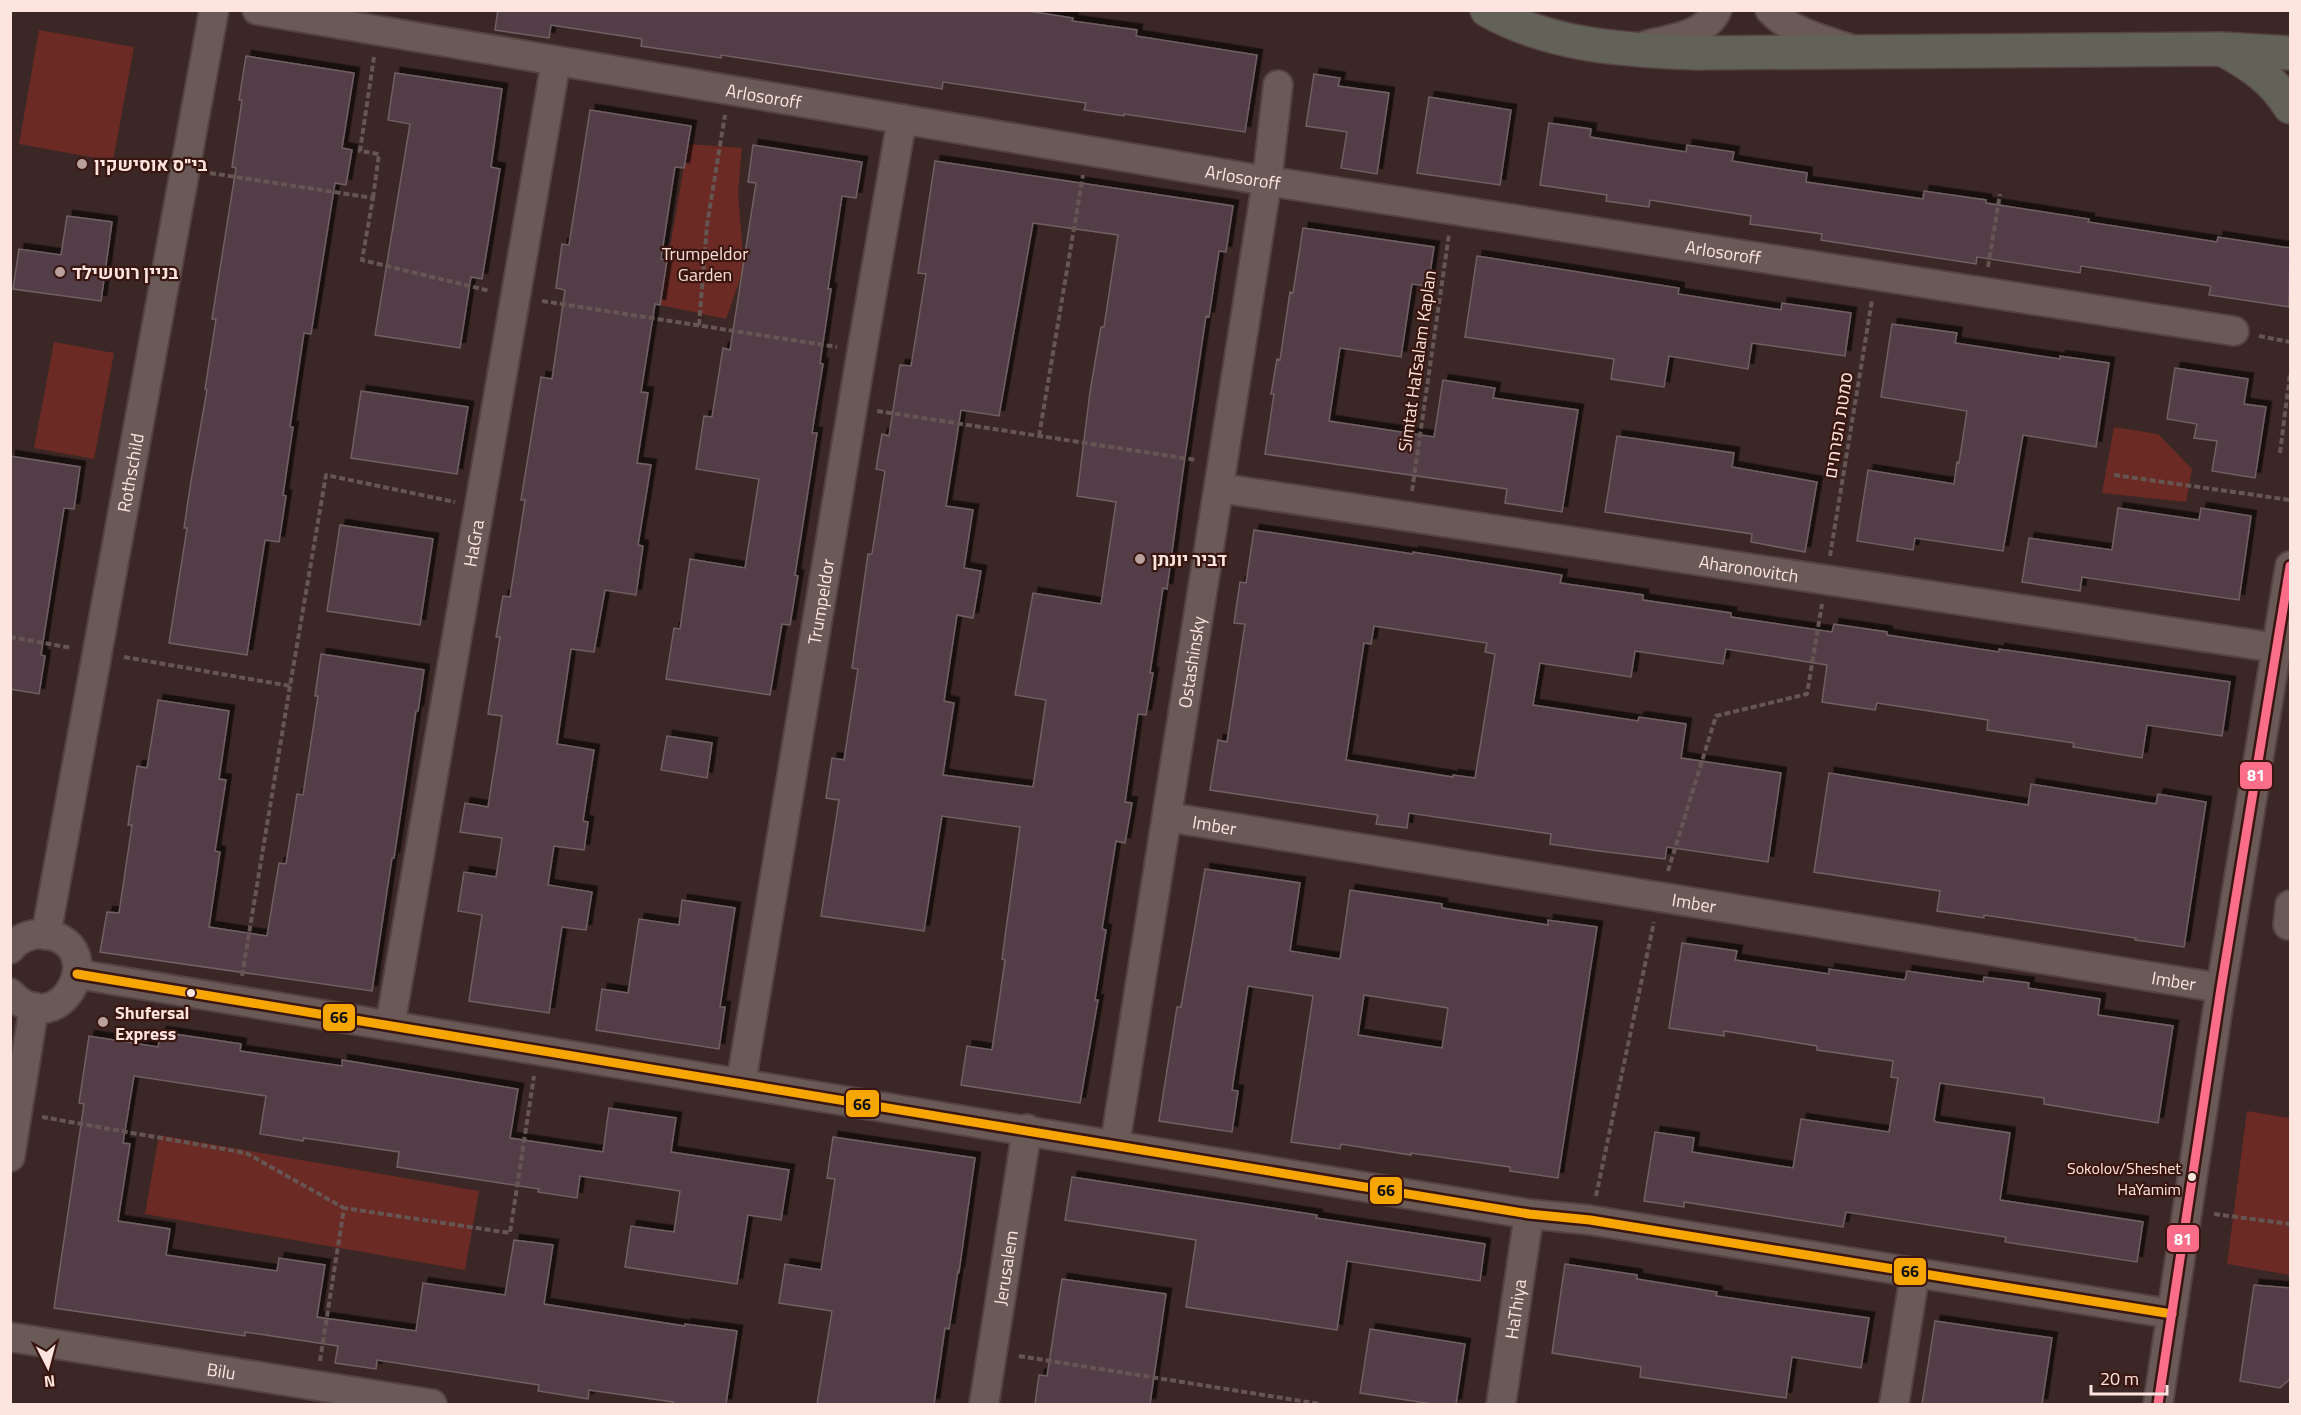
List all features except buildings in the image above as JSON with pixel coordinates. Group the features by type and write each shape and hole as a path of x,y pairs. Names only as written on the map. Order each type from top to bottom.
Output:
{"highway":[{"path":"1486,10 1505,21 1546,36 1592,46 1696,54 2222,49 2290,53"},
{"path":"2222,49 2258,70 2274,84 2290,107"}],"street":[{"name":"Rothschild","path":"46,934 214,10"},
{"name":"Arlosoroff","path":"257,10 1267,181 2234,331"},
{"path":"1630,50 1686,35 1702,28 1714,18 1717,10"},
{"path":"1770,10 1781,22 1804,34 1859,52"},
{"name":"HaGra","path":"390,1026 556,61"},
{"name":"Ostashinsky","path":"1115,1144 1267,181 1278,85"},
{"name":"Trumpeldor","path":"741,1083 902,119"},
{"name":"Aharonovitch","path":"1221,476 1408,517 2277,648"},
{"path":"2158,1404 2221,988 2290,566"},
{"name":"Imber","path":"1167,817 2221,988"},
{"path":"10,949 27,936 46,934 61,940 70,948 76,960 77,974 75,984 67,997 56,1004 22,1000 18,1112 10,1157"},
{"path":"77,974 1529,1214 1590,1220 2172,1314"},
{"name":"Jerusalem","path":"984,1404 1027,1130"},
{"name":"HaThiya","path":"1501,1404 1529,1214"},
{"path":"1894,1404 1915,1272"},
{"name":"Bilu","path":"10,1337 432,1404"}],"path":[{"path":"373,198 379,154 360,151 378,31"},
{"path":"699,326 707,225 729,90"},
{"path":"1039,436 1087,151"},
{"path":"1984,292 2000,194"},
{"name":"Simtat HaTsalam Kaplan","path":"1408,517 1453,210"},
{"name":"סמטת הפרחים","path":"1660,897 1716,716 1807,694 1876,275"},
{"path":"2280,453 2290,374"},
{"path":"853,407 1039,436 1221,476"},
{"path":"2114,475 2290,500"},
{"path":"238,1000 326,476 479,507"},
{"path":"10,637 290,686"},
{"path":"1590,1220 1660,897"},
{"path":"18,1112 246,1153 344,1208 510,1233 538,1050"},
{"path":"316,1386 344,1208"},
{"path":"2188,1210 2290,1224"},
{"path":"992,1352 1320,1404"}],"green space":[{"path":"39,30 134,47 113,161 19,144"},
{"name":"Trumpeldor Garden","path":"688,144 742,148 738,192 744,268 726,319 660,305"},
{"path":"54,342 114,353 94,459 34,448"},
{"path":"2114,427 2158,434 2192,469 2186,502 2102,493"},
{"path":"2247,1111 2290,1118 2290,1275 2227,1264"},
{"path":"159,1135 479,1191 465,1270 145,1214"}],"transit line":[{"name":"81","path":"2158,1404 2221,988 2290,566"},
{"name":"66","path":"77,974 1529,1214 1590,1220 2172,1314"}],"place":[{"name":"בי\"ס אוסישקין","path":"82,164"},
{"name":"בניין רוטשילד","path":"60,272"},
{"name":"דביר יונתן","path":"1140,559"},
{"name":"Shufersal Express","path":"103,1022"},
{"name":"Sokolov/Sheshet HaYamim","path":"2192,1177"}]}
